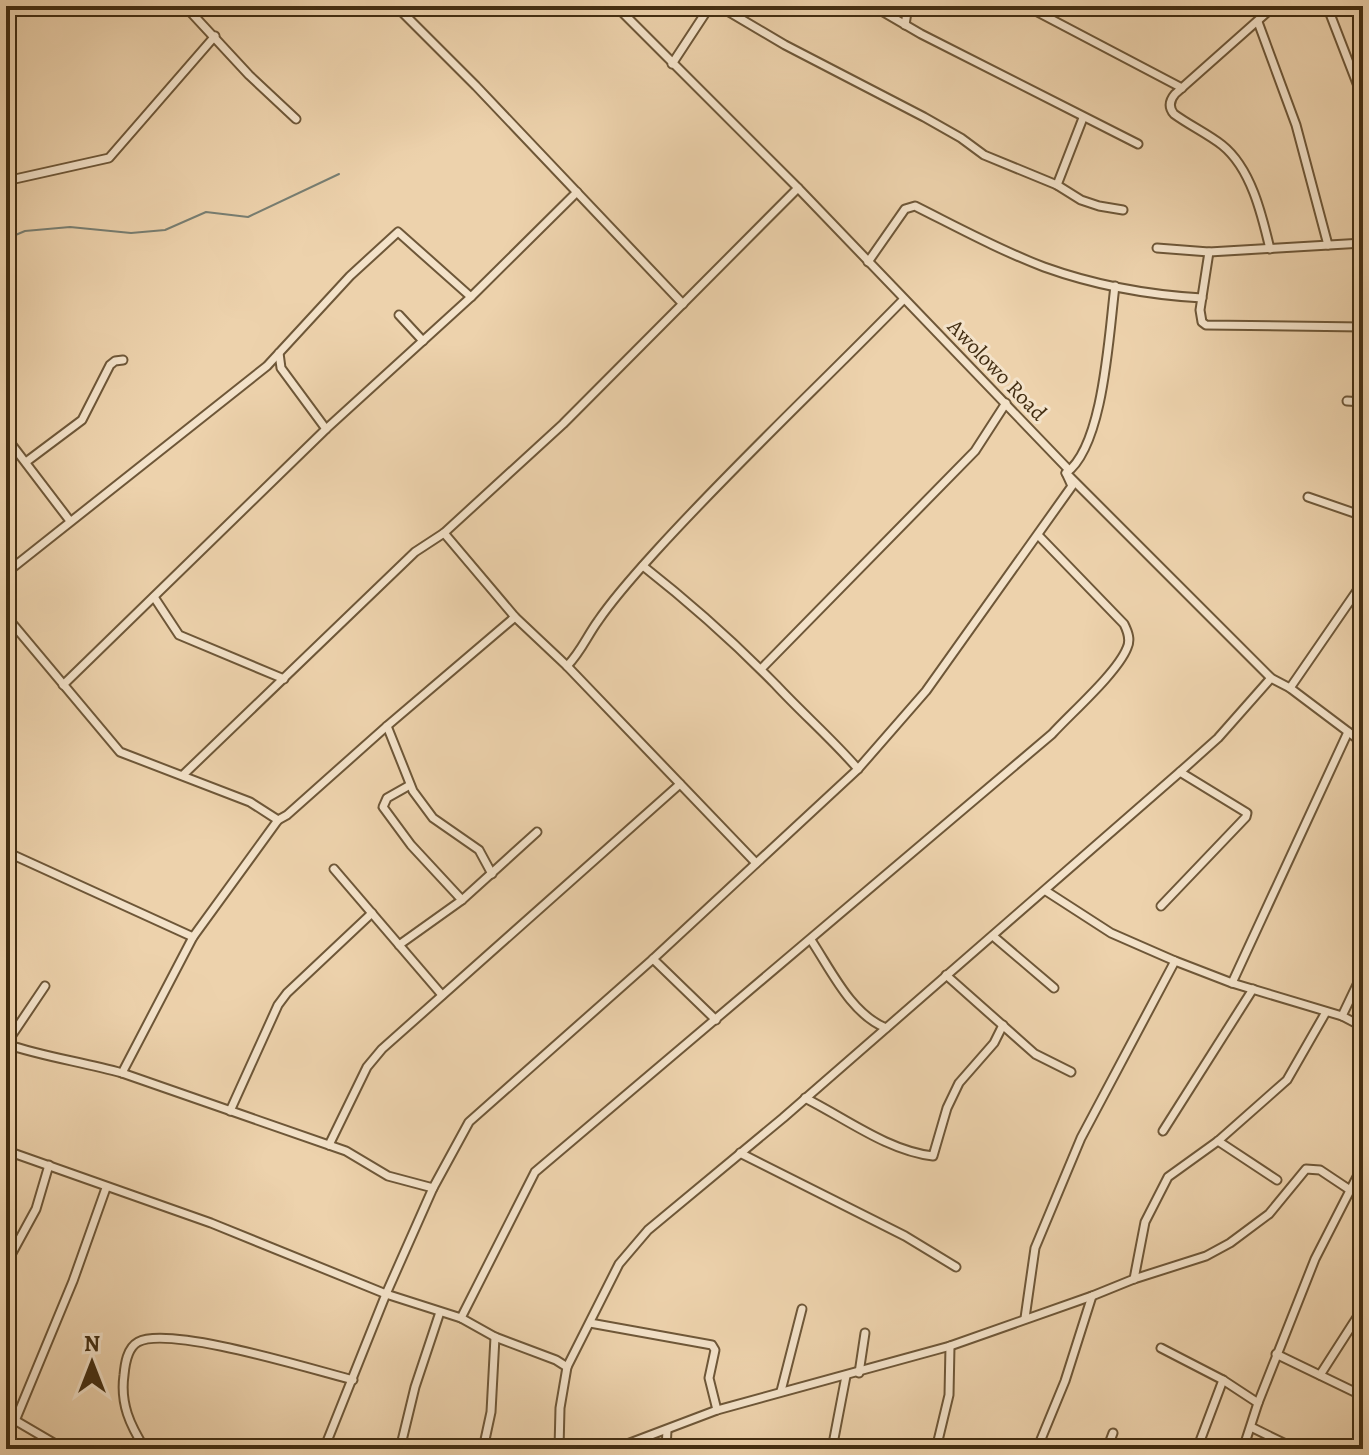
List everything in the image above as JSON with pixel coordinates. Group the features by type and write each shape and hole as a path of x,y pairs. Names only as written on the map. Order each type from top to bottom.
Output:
{"street":[{"path":"185,6 249,75 296,119"},
{"path":"396,6 683,304"},
{"name":"Awolowo Road","path":"616,6 1006,403 1069,470 1066,473 1271,678 1290,688 1363,743"},
{"path":"672,64 710,6"},
{"path":"719,6 785,45 924,117 984,155 1057,185 1090,203 1123,210"},
{"path":"873,6 1138,144"},
{"path":"905,25 908,6"},
{"path":"1026,6 1182,88"},
{"path":"1270,249 1263,220 1233,156 1171,111 1171,99 1274,6"},
{"path":"1327,6 1363,99"},
{"path":"1258,22 1296,125 1328,245"},
{"path":"6,181 109,158 215,36"},
{"path":"1057,185 1083,118"},
{"path":"183,775 415,552 444,533 563,424 798,188"},
{"path":"63,685 326,429 471,297 577,192"},
{"path":"868,262 905,209 915,206 1044,267 1115,286 1167,296 1202,298"},
{"path":"6,573 267,366 350,276 398,232 471,297"},
{"path":"1157,248 1209,252 1363,243"},
{"path":"1209,252 1200,316 1206,325 1363,327"},
{"path":"324,1449 386,1294 433,1188 469,1122 653,959 858,769 926,691 1072,486 1066,473 1078,464 1096,418 1115,286"},
{"path":"567,666 580,653 597,622 643,566 734,467 903,300"},
{"path":"399,315 423,341"},
{"path":"279,353 281,368 326,429"},
{"path":"26,462 82,420 110,365 123,360"},
{"path":"267,366 281,368"},
{"path":"1347,401 1363,402"},
{"path":"762,668 975,451 1006,403"},
{"path":"6,437 70,521"},
{"path":"1308,497 1363,516"},
{"path":"444,533 515,617 567,666 756,863"},
{"path":"461,1318 535,1172 1052,734 1117,665 1128,647 1129,635 1124,624 1038,535"},
{"path":"643,566 703,614 762,668 858,769"},
{"path":"1290,688 1363,582"},
{"path":"154,597 179,635 284,679"},
{"path":"6,616 120,752 250,802 278,820"},
{"path":"122,1073 193,937 278,820 515,617"},
{"path":"559,1449 560,1408 567,1367 619,1264 648,1230 1046,891 1218,738 1271,678"},
{"path":"387,726 410,785 433,818 479,850 492,874"},
{"path":"1232,983 1348,732"},
{"path":"1161,906 1247,813 1180,772"},
{"path":"329,1145 367,1067 382,1049 680,784"},
{"path":"410,785 387,798 383,807 411,845 462,900"},
{"path":"399,945 462,900 537,832"},
{"path":"6,848 11,854 193,937"},
{"path":"334,869 442,995"},
{"path":"1046,891 1111,933 1175,961 1232,983 1342,1016 1363,1027"},
{"path":"230,1111 278,1005 372,913"},
{"path":"993,936 1054,988"},
{"path":"811,940 853,1001 876,1024 886,1028"},
{"path":"653,959 716,1020"},
{"path":"1025,1318 1035,1248 1075,1152 1175,961"},
{"path":"1342,1016 1363,972"},
{"path":"946,975 1035,1054 1071,1072"},
{"path":"6,1044 45,986"},
{"path":"1163,1131 1253,989"},
{"path":"1134,1279 1145,1222 1168,1177 1218,1141 1287,1080 1326,1012"},
{"path":"870,1041 876,1024"},
{"path":"805,1098 850,1120 872,1137 931,1157 959,1083 994,1043 1003,1025"},
{"path":"6,1044 37,1055 88,1063 122,1073 346,1151 388,1176 433,1188"},
{"path":"6,1044 10,1057 6,1081"},
{"path":"6,1113 10,1152 6,1164"},
{"path":"1218,1141 1277,1180"},
{"path":"10,1152 211,1223 386,1294 461,1318 495,1337 567,1367"},
{"path":"740,1153 905,1236 956,1267"},
{"path":"6,1264 36,1209 49,1165"},
{"path":"1243,1449 1276,1354 1315,1259 1363,1167"},
{"path":"614,1449 717,1410 950,1346 1206,1256 1230,1243 1269,1214 1306,1169 1320,1170 1350,1190"},
{"path":"15,1421 73,1281 106,1188"},
{"path":"1037,1449 1065,1381 1092,1296"},
{"path":"1320,1375 1363,1308"},
{"path":"781,1391 802,1309"},
{"path":"400,1449 413,1395 440,1312"},
{"path":"590,1323 712,1345 715,1350 709,1378 717,1410"},
{"path":"859,1373 865,1333"},
{"path":"483,1449 491,1412 495,1337"},
{"path":"145,1449 129,1423 123,1380 126,1361 133,1346 140,1341 152,1339 214,1346 353,1380"},
{"path":"936,1449 949,1395 950,1346"},
{"path":"1161,1348 1223,1380 1258,1403"},
{"path":"1276,1354 1363,1396"},
{"path":"832,1449 846,1376"},
{"path":"1197,1449 1223,1380"},
{"path":"6,1415 64,1449"},
{"path":"1251,1427 1296,1449"},
{"path":"666,1449 667,1430"},
{"path":"1107,1449 1113,1433"}],"waterway":[{"path":"6,239 25,231 70,227 131,233 165,230 206,212 248,217 339,174"}]}
